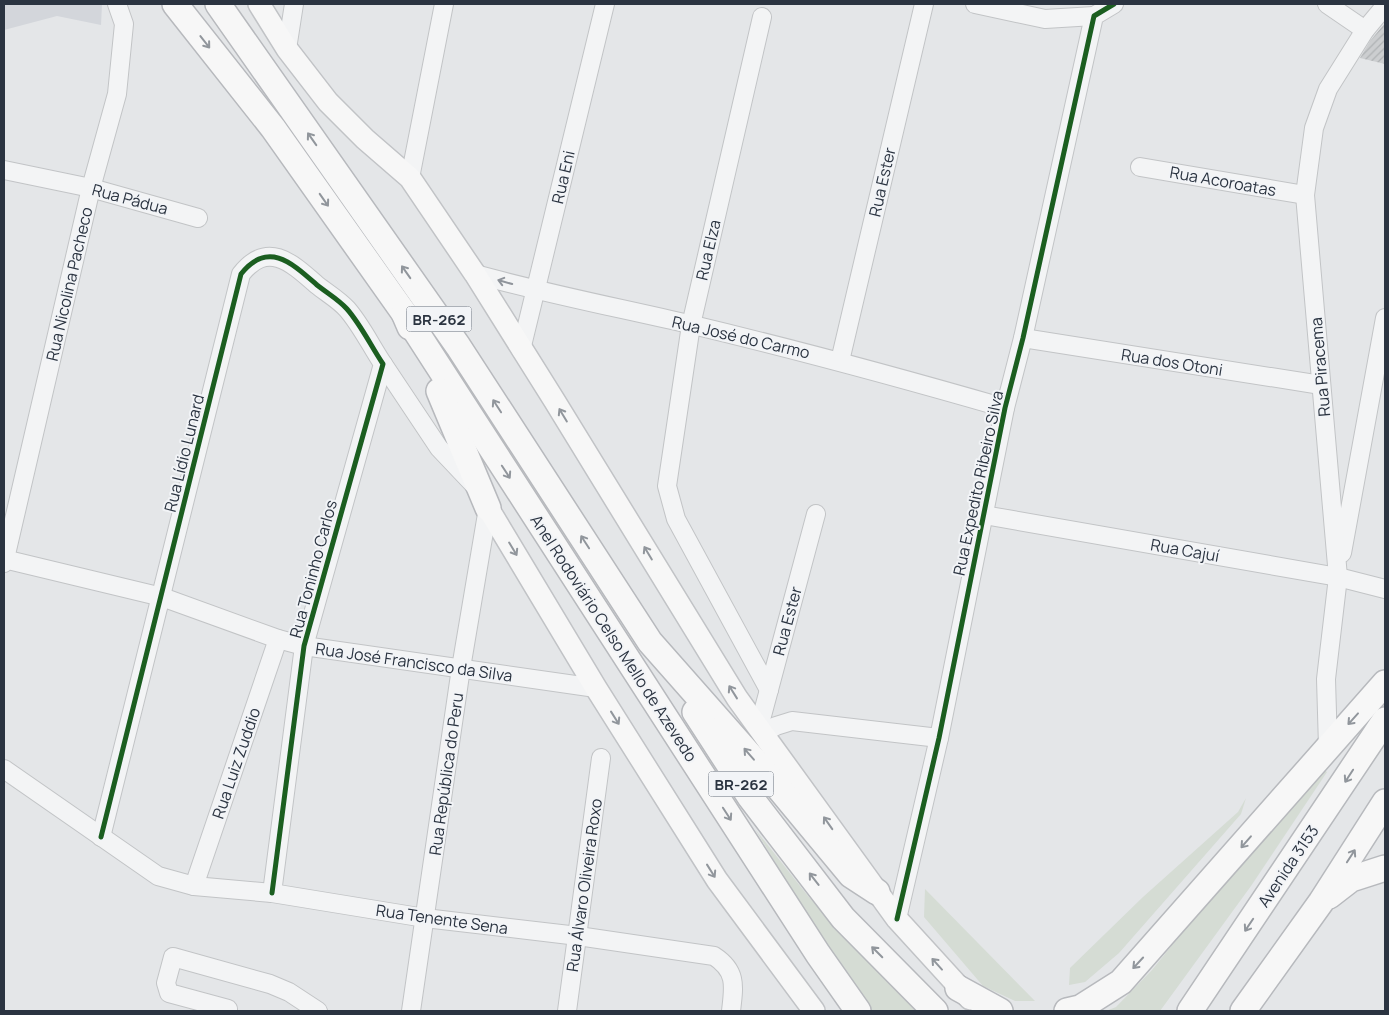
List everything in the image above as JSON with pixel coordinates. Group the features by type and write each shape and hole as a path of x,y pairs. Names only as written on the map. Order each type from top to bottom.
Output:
{"highway":[{"name":"BR-262","path":"218,4 458,346 650,642"},
{"name":"BR-262","path":"176,6 273,128 404,313"},
{"path":"404,313 449,412 486,501"},
{"name":"Anel Rodoviário Celso Mello de Azevedo","path":"404,313 812,945 858,1011"},
{"path":"650,642 778,787 852,875 877,892"},
{"name":"Anel Rodoviário Celso Mello de Azevedo","path":"650,642 750,797 844,918 935,1011"},
{"path":"1067,1011 1080,1008 1121,982 1385,683"},
{"name":"Avenida 3153","path":"1190,1011 1385,720"},
{"path":"1243,1011 1321,902 1385,802"},
{"path":"1321,902 1352,879 1385,868"},
{"path":"958,988 1000,1011"}],"main road":[{"path":"259,4 288,49 328,102 365,139 410,178 475,274 737,698 897,919 958,988 983,1011"},
{"path":"486,501 596,688 717,880 814,1011"}],"street":[{"name":"Rua Nicolina Pacheco","path":"4,560 91,188 117,94 124,24 117,4"},
{"path":"288,49 294,4"},
{"path":"410,178 444,4"},
{"name":"Rua Eni","path":"521,350 605,4"},
{"name":"Rua Ester","path":"840,361 924,4"},
{"path":"975,4 1045,20 1094,16 1114,4"},
{"path":"1327,4 1364,30"},
{"name":"Rua Piracema","path":"1328,748 1326,679 1338,577 1305,195 1314,128 1325,97 1364,30 1385,6"},
{"name":"Rua Expedito Ribeiro Silva","path":"897,919 939,738 1005,408 1023,338 1094,16"},
{"name":"Rua Elza","path":"762,17 691,325 667,486 676,519 769,690"},
{"name":"Rua Acoroatas","path":"1140,167 1305,195"},
{"name":"Rua Pádua","path":"4,170 91,188 198,218"},
{"name":"Rua Lídio Lunard","path":"101,837 241,274 252,261 260,258 279,257 300,270 347,309 381,369 439,448 486,501"},
{"name":"Rua José do Carmo","path":"475,274 536,291 691,325 840,361 1005,408"},
{"path":"1338,577 1385,318"},
{"name":"Rua dos Otoni","path":"1023,338 1321,385"},
{"name":"Rua Toninho Carlos","path":"272,893 304,646 381,369"},
{"name":"Rua República do Peru","path":"411,1011 486,501"},
{"name":"Rua Ester","path":"761,730 769,690 816,514"},
{"name":"Rua Cajuí","path":"984,515 1338,577 1385,588"},
{"name":"Rua José Francisco da Silva","path":"4,560 162,597 278,639 304,646 596,688"},
{"name":"Rua Luiz Zuddio","path":"194,886 278,639"},
{"path":"761,730 792,721 939,738"},
{"name":"Rua Álvaro Oliveira Roxo","path":"566,1011 578,936 601,758"},
{"path":"4,769 101,837"},
{"name":"Rua Tenente Sena","path":"101,837 158,876 194,886 272,893 425,918 578,936 714,956 725,963 731,974 730,1011"},
{"path":"228,1009 168,993 166,983 173,957 270,984 289,992 318,1011"}],"shaded area":[{"path":"4,4 102,4 101,25 57,16 4,30"},
{"path":"1323,769 1327,772 1251,886 1160,1011 1106,1011 1116,1007 1152,970 1232,871"},
{"path":"1246,798 1241,814 1119,953 1085,982 1069,985 1070,968 1143,897 1238,812"},
{"path":"755,829 808,896 916,1011 872,1011 822,940"},
{"path":"925,889 1035,1001 1015,1001 983,986 924,917"}],"building":[{"path":"1385,23 1385,64 1360,58 1370,41"}],"cycle path":[{"path":"897,919 939,738 1005,408 1023,338 1094,16 1114,4"},
{"path":"101,837 241,274 251,264 261,258 280,258 298,269 344,306 357,322 383,364 304,646 272,893"}]}
